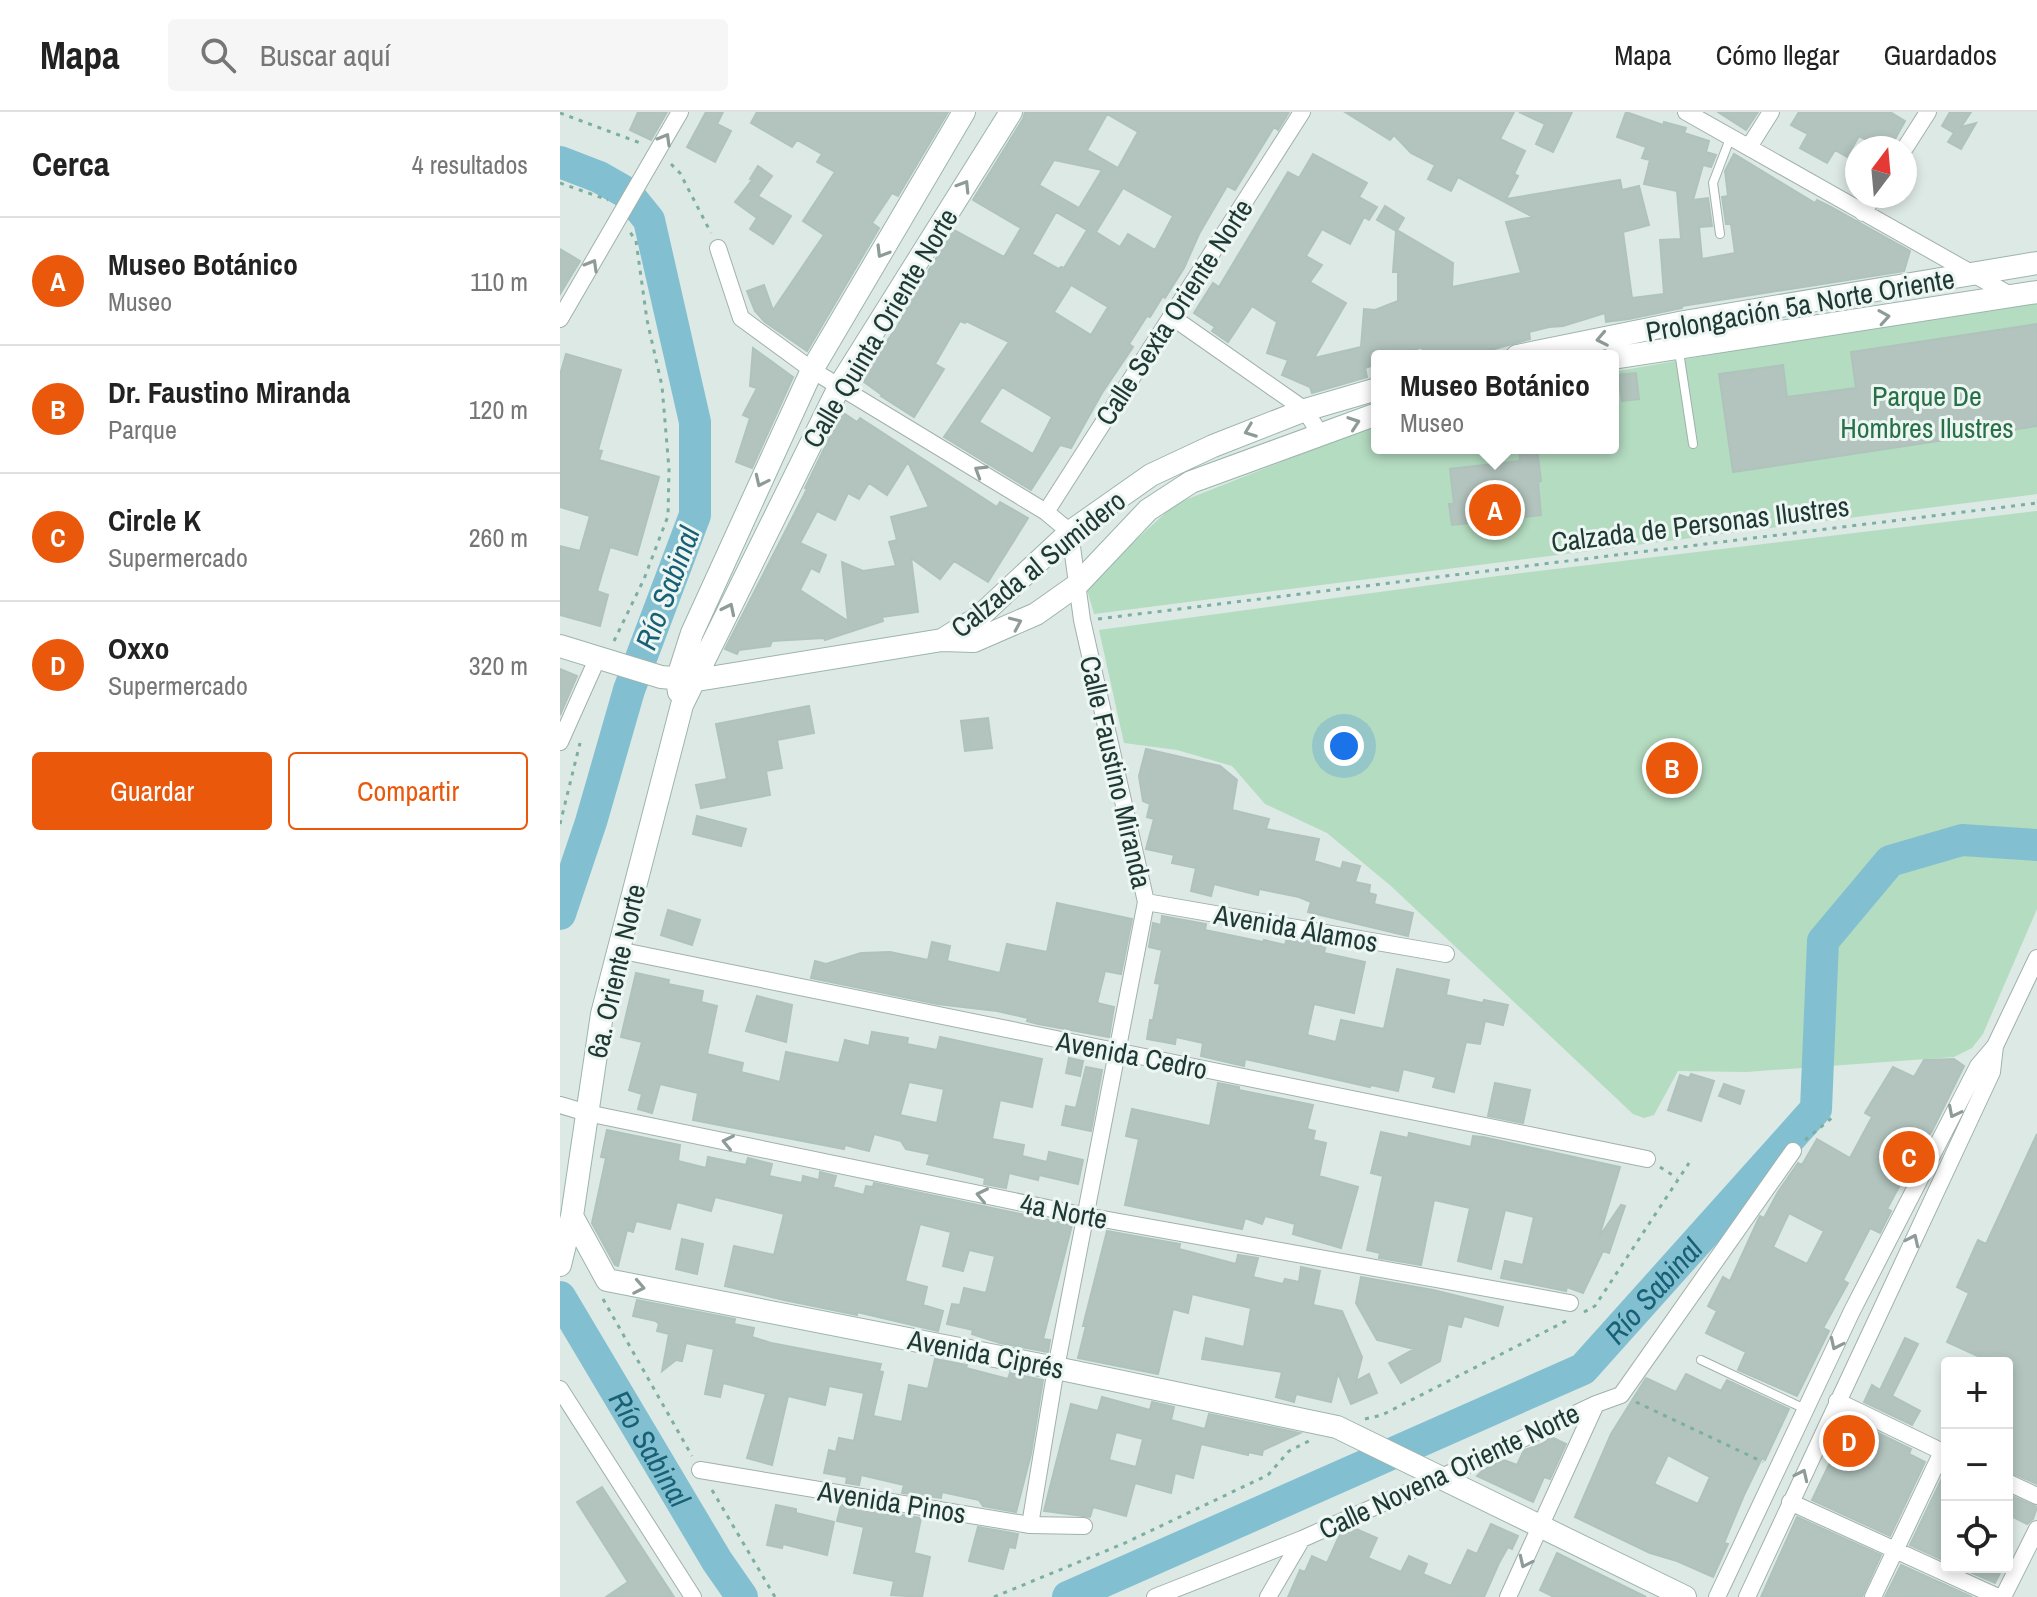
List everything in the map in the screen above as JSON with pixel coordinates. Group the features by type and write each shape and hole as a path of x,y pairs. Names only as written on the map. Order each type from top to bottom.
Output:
{"street":[{"path":"560,319 680,112"},
{"name":"Calle Quinta Oriente Norte","path":"678,679 692,633 812,370 964,112"},
{"name":"Calle Quinta Oriente Norte","path":"678,679 715,636 840,385 1011,112"},
{"name":"Calle Sexta Oriente Norte","path":"1046,512 1302,112"},
{"path":"1686,112 2013,297"},
{"path":"1749,147 1771,112"},
{"path":"1913,136 1928,112"},
{"path":"1863,213 1866,208"},
{"path":"718,248 741,318 812,370 1046,512 1070,532"},
{"name":"Prolongación 5a Norte Oriente","path":"1548,350 2037,263"},
{"name":"Prolongación 5a Norte Oriente","path":"1619,357 2037,292"},
{"path":"1172,317 1305,410 1320,434"},
{"name":"Calzada al Sumidero","path":"942,640 978,618 1070,532 1151,475 1213,446 1305,410 1371,391"},
{"name":"Calzada al Sumidero","path":"942,640 974,641 1036,614 1077,585 1148,510 1191,482 1371,416"},
{"name":"Calle Faustino Miranda","path":"1030,1525 1056,1368 1146,902 1082,620 1070,532"},
{"path":"560,646 678,679 942,640"},
{"path":"560,742 604,659"},
{"name":"6a. Oriente Norte","path":"560,1265 572,1216 602,1014 682,705 678,679"},
{"name":"Avenida Álamos","path":"1146,902 1446,954"},
{"name":"Avenida Cedro","path":"618,950 1647,1159"},
{"path":"1717,1597 1852,1311 1978,1066 1995,1046 2037,958"},
{"path":"1747,1597 1992,1072 1995,1046"},
{"name":"4a Norte","path":"560,1105 1086,1216 1570,1303"},
{"path":"1621,1395 1793,1151"},
{"name":"Avenida Ciprés","path":"572,1216 607,1280 1056,1368 1341,1428 1685,1597"},
{"path":"1852,1311 1875,1321"},
{"path":"560,1389 693,1597"},
{"name":"Calle Novena Oriente Norte","path":"1155,1597 1302,1539 1434,1473 1621,1395"},
{"path":"1837,1401 1941,1452"},
{"path":"1508,1597 1596,1404"},
{"path":"1873,1597 1894,1548 1941,1459"},
{"name":"Avenida Pinos","path":"700,1470 1030,1525 1084,1526"},
{"path":"2013,1485 2037,1496"},
{"path":"1790,1502 2001,1597 2037,1529"},
{"path":"1268,1597 1302,1539"}],"lane":[{"path":"1720,234 1713,183 1732,136"},
{"path":"1675,325 1693,444"},
{"path":"1701,1360 1806,1410"}],"path":[{"path":"560,113 680,173 718,248"},
{"path":"560,183 611,201 622,214 636,241 647,320 662,386 669,469 668,516 644,579 604,659"},
{"name":"Calzada de Personas Ilustres","path":"1082,620 2037,503"},
{"path":"560,824 582,735"},
{"path":"1793,1151 1833,1117"},
{"path":"1647,1159 1679,1179"},
{"path":"994,1597 1125,1543 1268,1475 1289,1451 1341,1428 1382,1415 1595,1306 1689,1163"},
{"path":"597,1287 775,1597"},
{"path":"1621,1395 1778,1469"}],"green space":[{"name":"Parque De Hombres Ilustres","path":"2037,297 2037,494 1094,614 1086,586 1175,504 1371,426 1371,454 1619,454 1619,371"},
{"path":"2037,511 2037,909 1983,1034 1972,1048 1954,1057 1746,1072 1678,1071 1654,1115 1644,1118 1633,1114 1391,886 1327,833 1265,804 1232,766 1177,750 1124,743 1099,630 1498,576"}],"building":[{"path":"638,112 667,112 651,140 630,130"},
{"path":"706,112 723,112 717,124 731,131 715,162 687,147"},
{"path":"757,112 948,112 898,196 892,193 872,223 879,228 807,351 765,322 755,311 747,291 764,285 773,310 824,235 803,221 835,172 817,162 822,154 797,140 792,147 751,123"},
{"path":"1025,112 1289,112 1278,130 1274,127 1235,190 1227,186 1199,234 1184,268 1129,344 1133,347 1071,448 1060,445 1031,490 944,437 1009,342 960,321 935,364 944,369 914,417 860,379 897,327 903,311 954,230 1004,257 1021,228 973,200","holes":["1107,114 1138,132 1118,168 1087,150","1054,160 1102,170 1079,208 1039,185","1123,188 1173,216 1155,250 1128,234 1120,247 1096,232","1056,212 1087,230 1064,268 1059,269 1032,254","1071,285 1108,307 1091,335 1054,312","1002,387 1052,417 1033,454 979,422"]},
{"path":"1345,112 1514,112 1500,139 1525,151 1514,174 1518,176 1506,199 1620,180 1622,190 1639,186 1649,225 1623,232 1632,298 1664,294 1660,240 1681,239 1677,191 1644,184 1650,160 1642,158 1646,147 1617,137 1626,112 1663,125 1664,122 1686,128 1684,133 1709,141 1706,152 1716,155 1711,167 1703,165 1693,200 1708,198 1712,226 1699,227 1702,259 1735,253 1731,224 1726,224 1722,197 1728,196 1725,171 1734,154 1815,203 1817,200 1831,207 1910,251 1904,271 1682,306 1629,319 1606,322 1605,313 1563,326 1529,332 1530,339 1491,350 1423,350 1422,347 1414,350 1371,350 1371,366 1365,368 1367,377 1312,393 1310,387 1282,375 1288,360 1267,353 1277,322 1252,306 1228,342 1212,331 1215,327 1194,313 1213,283 1219,287 1288,172 1299,178 1313,154 1367,183 1359,197 1377,207 1369,220 1364,217 1350,244 1322,229 1306,256 1322,265 1310,282 1346,303 1314,358 1361,347 1364,309 1375,310 1398,301 1398,272 1393,272 1396,231 1377,220 1385,206 1404,218 1397,230 1453,263 1452,287 1521,273 1506,222 1533,217 1458,177 1451,191 1428,179 1435,165 1411,153 1394,135 1390,140"},
{"path":"1519,112 1572,112 1553,152 1536,144 1545,124"},
{"path":"1718,112 1758,112 1746,130"},
{"path":"1799,112 1890,112 1905,121 1897,136 1845,136 1845,156 1835,150 1827,163 1800,148 1808,134 1791,125"},
{"path":"1950,112 1971,112 1961,127 1976,123 1961,149 1948,142 1954,133 1942,126"},
{"path":"758,166 772,176 758,196 791,216 773,244 750,229 757,218 735,202 752,180"},
{"path":"560,249 580,261 560,294"},
{"path":"2037,324 2037,426 1733,472 1719,374 1783,365 1787,397 1856,388 1851,352"},
{"path":"753,348 793,377 752,468 736,462 750,418 743,415 757,388 750,386"},
{"path":"566,354 621,370 598,450 602,451 599,460 659,477 637,555 610,547 597,591 608,595 600,626 560,615 560,546 580,551 590,516 560,507 560,375"},
{"path":"1636,373 1639,399 1622,401 1619,375"},
{"path":"842,412 857,422 860,418 997,507 1000,502 1028,518 988,582 954,561 940,579 911,558 918,612 882,617 883,621 825,640 772,641 770,646 739,650 737,654 725,649","holes":["908,462 929,507 891,517 897,540 889,542 896,566 863,571 842,562 848,621 800,590 811,568 819,572 826,555 800,543 817,511 835,520 848,493 859,499 869,483 887,495"]},
{"path":"1519,454 1538,454 1541,515 1452,525 1449,504 1454,504 1450,469 1520,461"},
{"path":"560,669 577,676 560,715"},
{"path":"809,706 814,733 777,740 782,768 766,771 770,795 701,808 696,785 727,779 716,724"},
{"path":"988,718 992,748 965,751 961,721"},
{"path":"1146,749 1220,766 1237,780 1232,810 1269,819 1266,829 1319,839 1314,861 1341,869 1343,862 1360,866 1355,882 1370,885 1369,893 1376,895 1374,904 1413,913 1408,936 1308,912 1311,902 1299,897 1259,889 1258,895 1214,884 1211,896 1191,891 1196,868 1172,863 1174,855 1146,849 1154,819 1147,817 1150,804 1143,801 1139,776"},
{"path":"697,816 746,829 741,846 693,834"},
{"path":"1057,903 1132,919 1121,974 1105,971 1097,1003 1114,1007 1109,1037 1038,1024 1027,1021 1028,1018 997,1011 937,1004 811,978 815,961 826,964 861,953 890,952 928,960 932,942 950,946 947,961 1000,973 1007,944 1047,952"},
{"path":"668,910 700,920 692,945 661,935"},
{"path":"1162,916 1206,924 1205,930 1263,942 1285,945 1287,938 1326,944 1324,953 1365,962 1354,1013 1314,1004 1307,1035 1336,1042 1341,1020 1384,1029 1397,969 1449,980 1446,995 1508,1005 1503,1025 1485,1021 1480,1044 1466,1042 1454,1092 1433,1087 1436,1077 1403,1069 1398,1091 1245,1059 1244,1066 1201,1056 1203,1043 1176,1037 1175,1044 1147,1039 1160,984 1155,983 1162,950 1149,947 1153,923 1161,925"},
{"path":"636,973 703,991 701,1002 717,1006 707,1054 743,1063 741,1072 780,1082 786,1052 839,1063 845,1040 869,1046 872,1032 908,1038 907,1044 937,1050 940,1037 1042,1059 1032,1107 1000,1100 992,1139 1024,1145 1022,1156 1047,1162 1049,1152 1083,1160 1078,1184 1039,1175 1038,1180 1009,1173 1006,1188 984,1184 985,1178 927,1164 930,1154 906,1149 901,1141 874,1134 869,1151 693,1120 698,1093 660,1084 652,1113 638,1109 642,1094 629,1090 642,1042 621,1037","holes":["909,1082 944,1089 937,1123 900,1115"]},
{"path":"757,996 792,1005 786,1042 746,1031"},
{"path":"1069,1058 1083,1061 1080,1076 1066,1073"},
{"path":"1954,1059 1964,1066 1932,1131 1887,1209 1891,1211 1880,1233 1870,1228 1843,1280 1848,1283 1823,1328 1829,1331 1797,1396 1738,1370 1746,1352 1706,1333 1717,1311 1708,1306 1723,1277 1730,1281 1760,1216 1764,1218 1778,1192 1798,1163 1802,1165 1817,1139 1850,1158 1872,1117 1865,1113 1893,1067 1914,1077 1924,1060","holes":["1789,1213 1824,1231 1807,1264 1773,1247"]},
{"path":"1086,1067 1102,1070 1091,1131 1062,1125 1066,1106 1076,1108"},
{"path":"1691,1074 1714,1081 1701,1121 1668,1110 1680,1075 1689,1078"},
{"path":"1218,1083 1313,1105 1307,1129 1315,1131 1313,1140 1326,1143 1319,1176 1358,1187 1341,1248 1293,1234 1295,1224 1265,1216 1262,1224 1245,1218 1242,1229 1125,1205 1139,1139 1126,1136 1132,1109 1210,1126"},
{"path":"1495,1083 1530,1090 1523,1123 1488,1116"},
{"path":"1724,1084 1744,1091 1740,1104 1719,1096"},
{"path":"607,1130 680,1145 678,1161 706,1168 708,1157 746,1165 748,1158 772,1164 769,1176 802,1183 803,1176 819,1180 820,1172 836,1176 833,1187 864,1195 866,1186 873,1187 874,1183 1072,1225 1043,1339 1050,1340 1048,1352 1000,1343 972,1334 973,1330 947,1324 952,1304 960,1305 964,1288 986,1293 995,1256 969,1250 963,1271 943,1266 951,1232 920,1224 905,1281 927,1287 923,1305 943,1311 938,1331 725,1286 734,1246 774,1255 784,1214 715,1197 711,1211 677,1202 670,1229 636,1221 633,1232 627,1230 618,1266 615,1265 592,1223 606,1158 601,1157"},
{"path":"1381,1132 1408,1138 1409,1133 1471,1147 1473,1136 1483,1137 1620,1167 1599,1237 1621,1205 1625,1206 1609,1253 1603,1251 1583,1293 1567,1287 1566,1291 1501,1278 1505,1261 1523,1265 1534,1217 1505,1210 1491,1269 1458,1261 1470,1208 1434,1200 1421,1265 1379,1258 1380,1253 1367,1250 1383,1176 1371,1173"},
{"path":"2037,1134 2037,1484 2013,1474 2013,1357 1980,1357 1947,1342 1969,1293 1957,1287 1978,1240 1986,1244"},
{"path":"1107,1231 1180,1244 1179,1249 1236,1264 1238,1255 1258,1258 1253,1277 1283,1284 1285,1279 1299,1282 1301,1267 1320,1271 1313,1305 1342,1311 1362,1357 1356,1381 1369,1374 1377,1393 1351,1404 1338,1373 1331,1402 1296,1394 1294,1402 1276,1397 1282,1372 1202,1359 1206,1338 1244,1347 1251,1308 1192,1294 1188,1313 1173,1309 1158,1374 1078,1358"},
{"path":"682,1239 703,1244 697,1274 676,1269"},
{"path":"1361,1277 1503,1307 1498,1326 1464,1316 1461,1327 1448,1324 1440,1361 1401,1383 1389,1363 1414,1349 1377,1340 1356,1303"},
{"path":"637,1300 735,1319 734,1324 754,1328 752,1337 771,1343 881,1364 879,1371 883,1372 873,1416 902,1422 909,1385 928,1389 935,1359 967,1365 966,1368 1008,1379 1010,1373 1043,1380 1031,1454 1016,1512 983,1506 979,1500 942,1492 941,1498 902,1493 904,1485 861,1475 859,1485 846,1483 847,1477 824,1473 829,1450 836,1452 839,1438 854,1441 864,1393 829,1386 825,1405 788,1396 772,1465 747,1458 766,1394 723,1383 720,1397 705,1394 714,1349 686,1343 682,1361 676,1360 662,1371 669,1334 657,1331 659,1324 656,1321 633,1316"},
{"path":"1905,1338 1918,1344 1892,1396 1920,1411 1912,1425 1864,1402 1872,1385 1880,1390"},
{"path":"1686,1374 1721,1391 1727,1380 1789,1409 1744,1495 1713,1577 1650,1553 1575,1517 1611,1434 1646,1378 1676,1392","holes":["1668,1455 1710,1477 1698,1504 1654,1484"]},
{"path":"1102,1397 1150,1410 1152,1402 1174,1407 1171,1420 1205,1429 1209,1414 1300,1433 1263,1450 1262,1455 1248,1452 1248,1455 1201,1444 1193,1478 1175,1473 1171,1493 1135,1483 1126,1516 1093,1507 1090,1517 1044,1511 1071,1404 1098,1411","holes":["1116,1432 1143,1439 1136,1467 1109,1460"]},
{"path":"1847,1418 1911,1449 1909,1454 1925,1462 1890,1536 1812,1500 1836,1450 1832,1448"},
{"path":"1551,1437 1566,1444 1550,1479 1544,1477 1533,1502 1477,1476 1504,1460 1517,1465 1524,1450 1542,1444"},
{"path":"1941,1480 1941,1559 1910,1545"},
{"path":"602,1487 674,1597 606,1597 628,1582 577,1502"},
{"path":"2013,1497 2037,1507 2033,1519 2027,1524 2013,1517"},
{"path":"776,1505 834,1522 827,1555 783,1544 782,1548 767,1545"},
{"path":"841,1505 921,1518 914,1553 930,1557 922,1597 891,1595 894,1581 854,1573 864,1527 837,1521"},
{"path":"1797,1517 1881,1555 1862,1597 1761,1597"},
{"path":"1491,1524 1518,1536 1512,1549 1508,1547 1499,1563 1484,1597 1288,1597 1300,1570 1305,1572 1312,1556 1327,1563 1340,1534 1354,1528 1377,1538 1368,1558 1401,1572 1409,1556 1427,1564 1423,1574 1451,1586 1468,1550 1477,1554"},
{"path":"978,1527 1018,1534 1015,1548 1009,1547 1003,1569 969,1561"},
{"path":"1557,1553 1646,1597 1554,1597 1540,1590"},
{"path":"1901,1565 1972,1597 1885,1597"},
{"path":"1972,1573 2000,1573 1995,1583"}],"waterway":[{"name":"Río Sabinal","path":"560,162 599,177 627,193 649,220 695,422 695,515 629,690 591,822 560,914"},
{"name":"Río Sabinal","path":"1068,1597 1583,1369 1816,1109 1823,941 1890,861 1962,840 2037,845"},
{"name":"Río Sabinal","path":"560,1297 717,1561 742,1597"}],"place":[{"name":"Museo Botánico","path":"1495,510"},
{"name":"Dr. Faustino Miranda","path":"1672,768"},
{"name":"Circle K","path":"1909,1157"},
{"name":"Oxxo","path":"1849,1441"}]}
